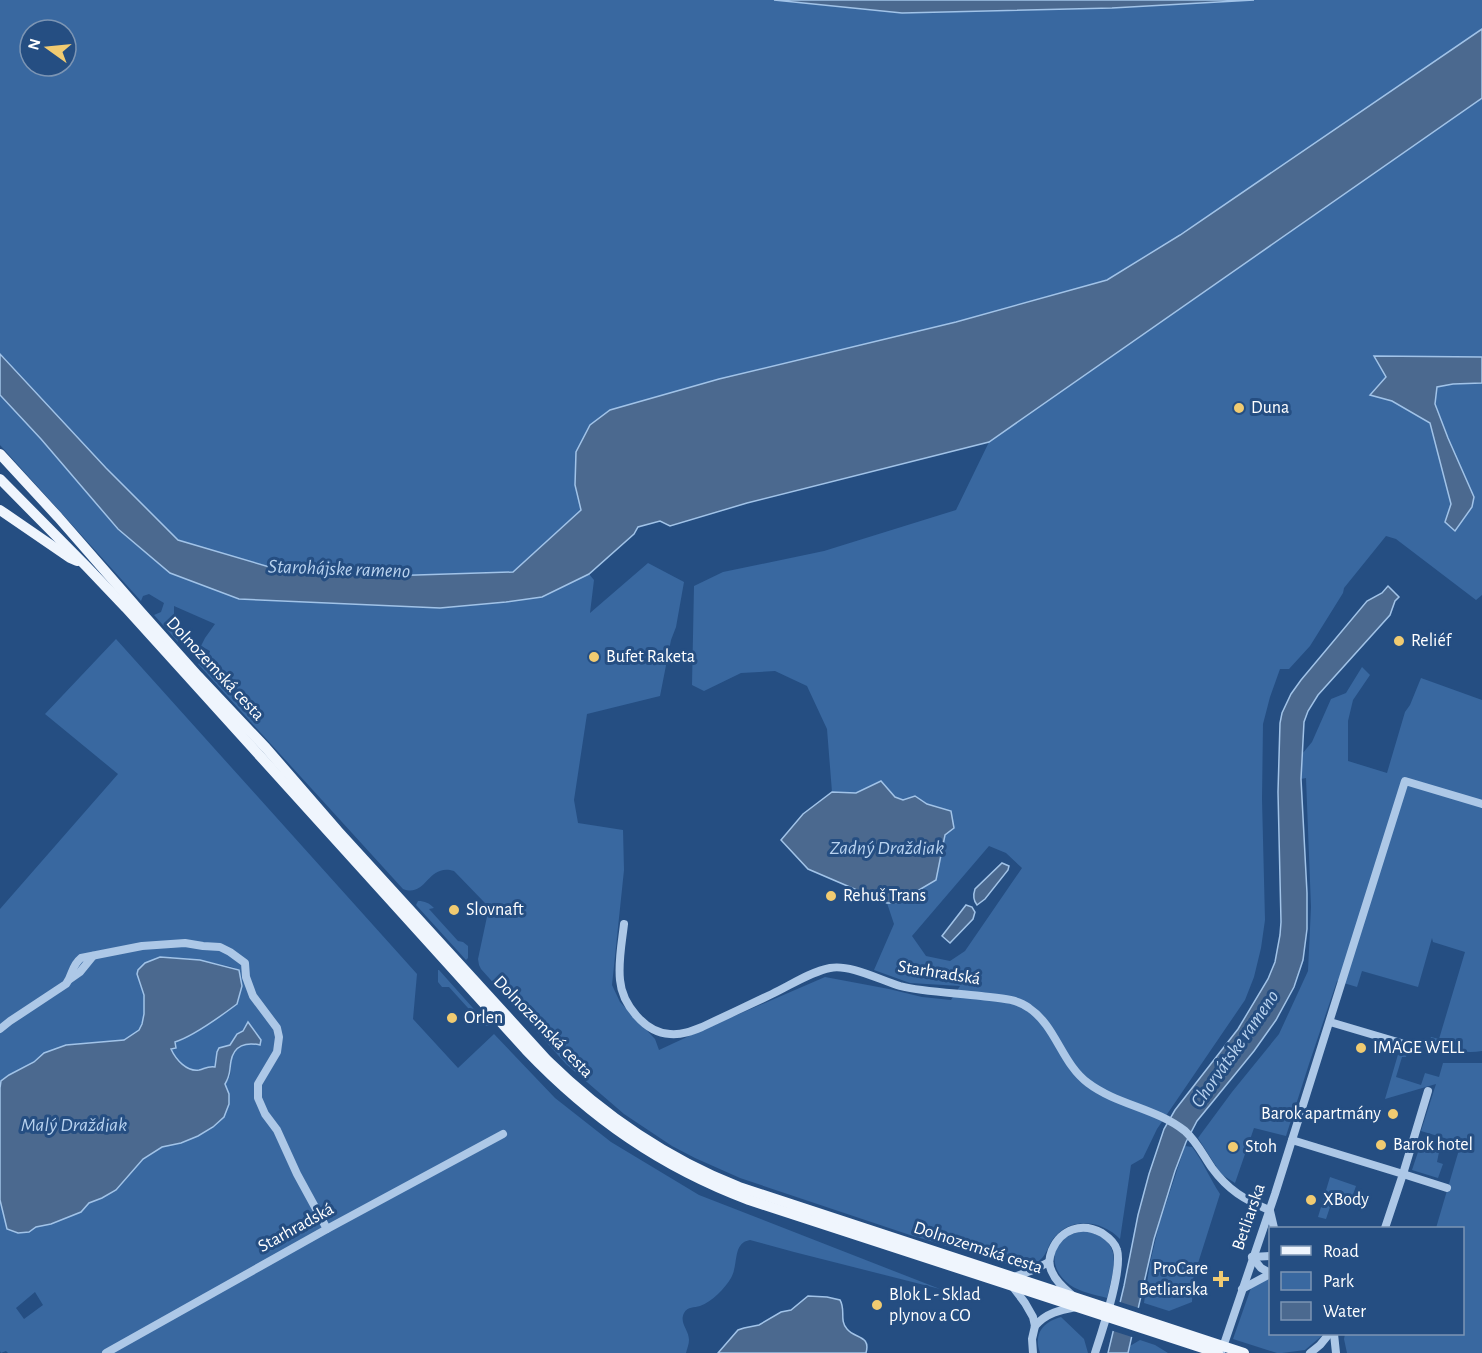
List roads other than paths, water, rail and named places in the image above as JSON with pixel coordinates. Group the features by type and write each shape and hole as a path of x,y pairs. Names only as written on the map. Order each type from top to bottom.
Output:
{"main road":[{"name":"Dolnozemská cesta","path":"0,454 507,1016 554,1066 596,1104 660,1149 728,1183 1012,1282"},
{"name":"Dolnozemská cesta","path":"0,479 86,566 526,1050 564,1087 602,1119 637,1144 694,1177 762,1204 1202,1343 1244,1353"},
{"path":"0,510 70,558 86,566"},
{"name":"Dolnozemská cesta","path":"1202,1343 1220,1353"}],"street":[{"name":"Betliarska","path":"1220,1353 1292,1140 1405,781 1482,804"},
{"name":"Starhradská","path":"624,924 620,951 620,981 624,995 643,1022 657,1032 670,1035 686,1033 812,974 832,968 854,970 902,986 1009,999 1029,1007 1044,1021 1085,1081 1102,1092 1166,1118 1195,1141 1211,1167 1230,1188 1254,1204 1269,1210"},
{"path":"0,1029 60,990 70,980 75,963 81,958 142,946 185,943 220,947 230,952 245,963 246,977 253,996 277,1028 279,1037 277,1052 258,1084 258,1098 265,1114 277,1130 297,1174 327,1229"},
{"path":"1330,1022 1401,1043"},
{"path":"1386,1227 1428,1091"},
{"name":"Starhradská","path":"106,1353 327,1229 503,1134"},
{"path":"1292,1140 1448,1188"},
{"path":"1269,1210 1274,1227"},
{"path":"1035,1326 1043,1318 1074,1302 1057,1281 1049,1262 1058,1239 1076,1228 1097,1230 1109,1238 1116,1247 1118,1260 1108,1312 1095,1353"},
{"path":"1252,1257 1269,1256"},
{"path":"1252,1257 1269,1273"},
{"path":"1033,1353 1032,1339 1035,1326 1033,1317 1012,1282 1049,1262"},
{"path":"1242,1289 1269,1275"},
{"path":"1310,1353 1328,1335"},
{"path":"1334,1335 1336,1353"}],"water":[{"path":"774,0 1254,0 1112,8 902,13"},
{"path":"1482,29 1482,98 989,442 747,503 670,526 660,521 638,527 634,534 589,574 542,597 440,608 239,599 170,573 118,529 0,395 0,354 106,468 178,540 283,571 385,576 513,572 581,510 575,485 576,452 590,425 610,410 719,379 956,322 1107,280 1180,235"},
{"path":"1374,356 1482,357 1482,383 1437,387 1435,404 1474,497 1472,507 1455,531 1445,522 1451,504 1430,423 1392,401 1370,395 1386,377"},
{"name":"Chorvátske rameno","path":"1388,586 1399,597 1390,615 1318,695 1304,722 1301,779 1307,929 1303,960 1294,987 1276,1020 1197,1121 1186,1142 1154,1239 1128,1353 1108,1353 1138,1215 1164,1129 1175,1110 1238,1029 1268,979 1275,962 1281,922 1278,792 1282,713 1301,680 1367,601 1382,593"},
{"name":"Zadný Draždiak","path":"881,781 895,797 903,800 915,796 927,804 951,811 954,828 945,835 936,880 897,903 887,903 808,869 781,840 803,814 832,792 856,793"},
{"path":"1002,863 1009,866 1008,870 985,899 977,905 974,897 975,889"},
{"path":"966,905 972,907 975,912 973,919 950,943 942,936"},
{"name":"Malý Draždiak","path":"160,957 200,960 239,970 242,986 237,1004 199,1031 175,1042 176,1048 171,1049 179,1061 190,1069 215,1067 219,1048 230,1045 248,1022 261,1040 260,1045 241,1046 235,1051 225,1084 229,1094 229,1104 224,1117 198,1136 162,1147 143,1159 116,1190 89,1203 81,1212 51,1224 36,1227 29,1232 18,1233 7,1229 0,1200 1,1081 34,1062 44,1053 66,1045 124,1040 139,1030 144,1014 144,995 137,974 138,970 145,963"},
{"path":"808,1296 840,1300 845,1326 850,1332 864,1340 867,1347 866,1353 718,1353 738,1330 759,1325 781,1312 791,1310"}],"place":[{"name":"Duna","path":"1239,408"},
{"name":"Reliéf","path":"1399,641"},
{"name":"Bufet Raketa","path":"594,657"},
{"name":"Rehuš Trans","path":"831,896"},
{"name":"Slovnaft","path":"454,910"},
{"name":"Orlen","path":"452,1018"},
{"name":"IMAGE WELL","path":"1361,1048"},
{"name":"Barok apartmány","path":"1393,1114"},
{"name":"Barok hotel","path":"1381,1145"},
{"name":"Stoh","path":"1233,1147"},
{"name":"XBody","path":"1311,1200"},
{"name":"ProCare Betliarska","path":"1221,1279"},
{"name":"Blok L - Sklad plynov a CO","path":"877,1305"}],"water label":[{"name":"Starohájske rameno","path":"339,569"}]}
